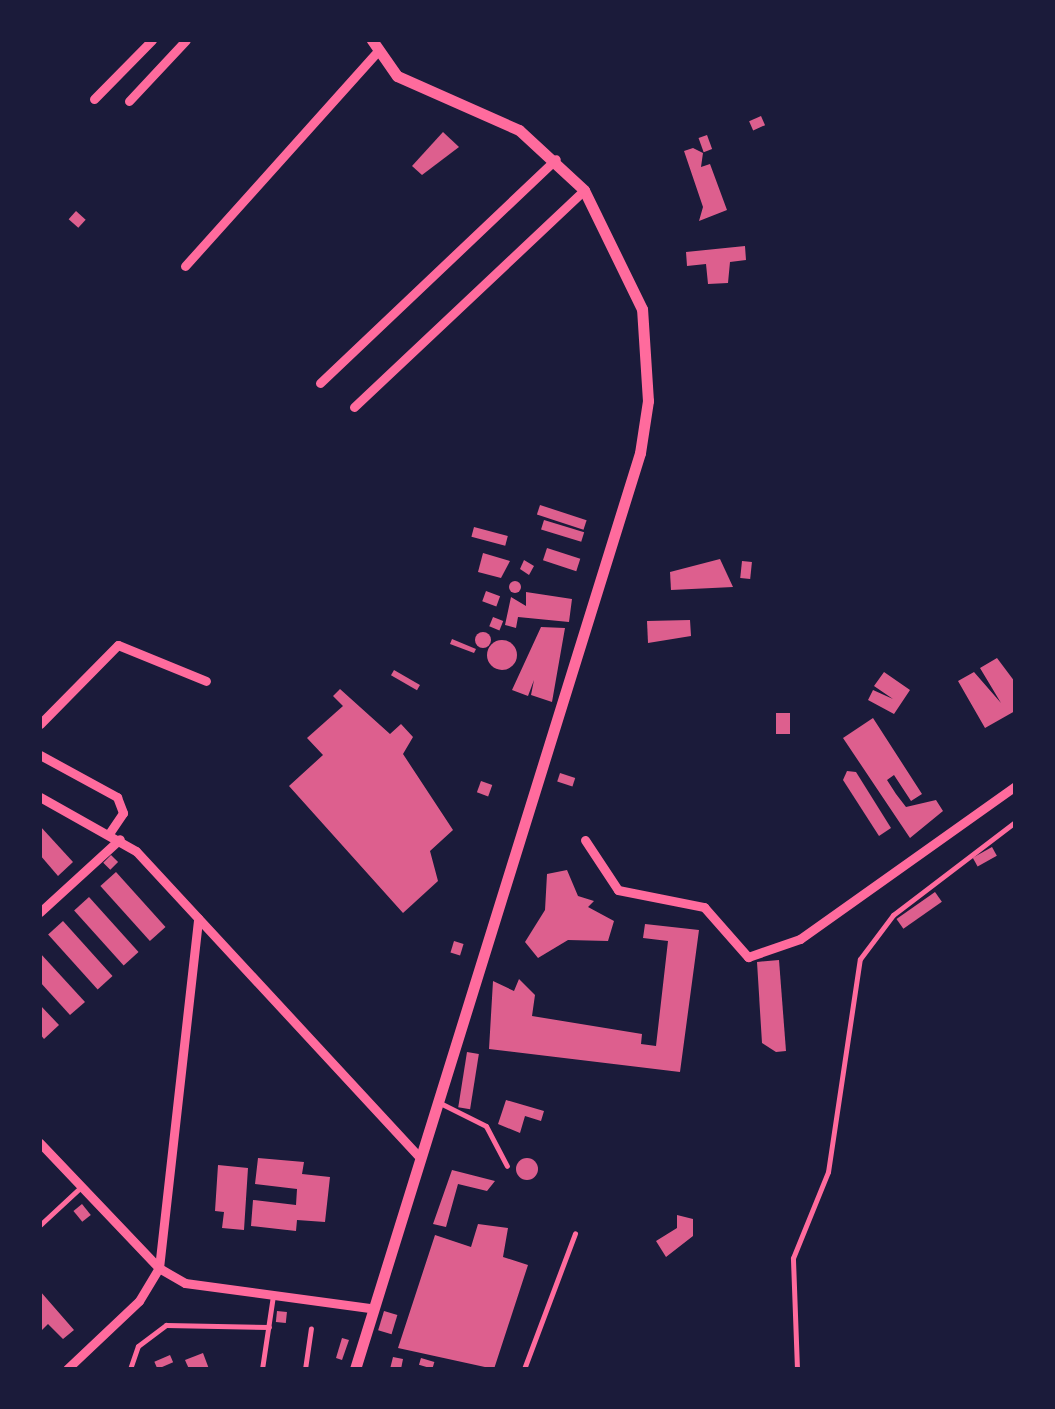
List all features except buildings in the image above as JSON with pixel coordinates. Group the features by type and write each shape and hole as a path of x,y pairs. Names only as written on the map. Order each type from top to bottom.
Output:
{"street":[{"path":"94,99 152,40"},
{"path":"129,101 186,40"},
{"path":"354,1369 640,454 642,309 584,190 556,159 502,121 397,76 376,54 372,40"},
{"path":"185,266 376,54"},
{"path":"320,383 556,159"},
{"path":"354,407 584,190"},
{"path":"40,724 118,646 206,680"},
{"path":"40,755 117,796 122,813 110,832"},
{"path":"586,840 618,890 704,907 748,957 800,940 1015,786"},
{"path":"40,797 120,839 420,1158"},
{"path":"40,912 120,839"},
{"path":"68,1369 139,1301 158,1268 198,918"},
{"path":"40,1143 158,1268 185,1283 371,1308"}],"lane":[{"path":"797,1369 793,1258 828,1172 860,960 893,914 1015,822"},
{"path":"437,1102 486,1126 507,1166"},
{"path":"40,1226 81,1187"},
{"path":"524,1369 576,1233"},
{"path":"262,1369 273,1295"},
{"path":"130,1369 138,1346 166,1325 268,1327"},
{"path":"305,1369 311,1328"}]}
